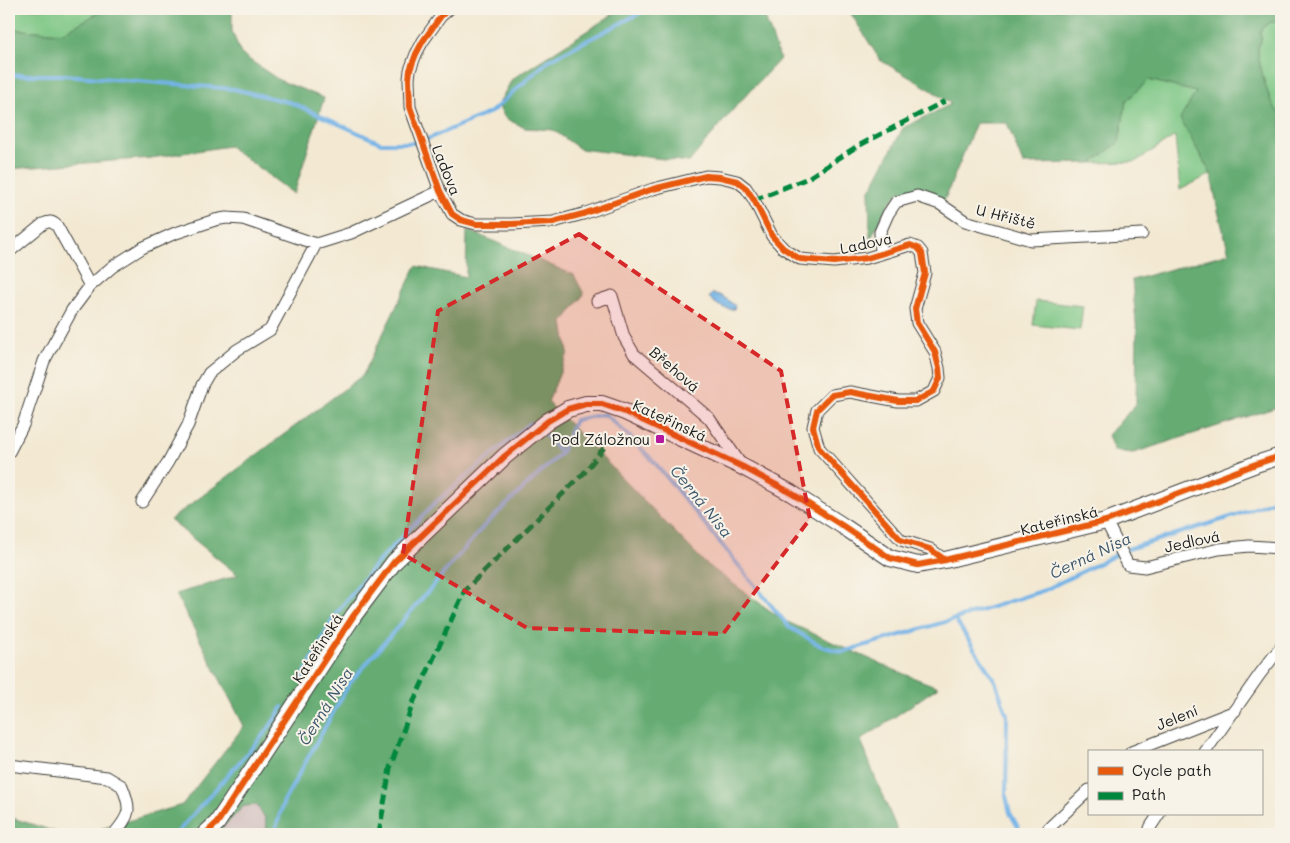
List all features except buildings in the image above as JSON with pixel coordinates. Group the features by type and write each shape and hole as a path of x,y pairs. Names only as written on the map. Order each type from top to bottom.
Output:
{"street":[{"name":"Ladova","path":"448,9 423,41 416,54 410,70 410,107 440,191 452,214 461,220 476,224 553,222 583,214 653,189 706,176 737,181 746,188 772,236 783,248 800,259 834,262 867,258 910,245 918,248 922,253 925,273 915,309 917,323 935,352 939,368 940,378 934,391 916,401 898,401 850,392 832,395 817,410 813,427 820,448 901,540 930,549 945,560"},
{"path":"10,446 23,425 44,361 72,310 90,286 112,267 142,248 174,234 226,218 243,219 316,244 351,233 440,191"},
{"name":"U Hřiště","path":"881,254 880,232 888,214 896,202 917,196 940,204 965,221 1030,240 1142,234"},
{"path":"9,252 43,224 54,222 90,286"},
{"path":"142,502 168,462 188,425 202,385 210,373 237,350 270,330 316,244"},
{"name":"Břehová","path":"597,301 612,296 624,337 634,354 709,418 743,467"},
{"name":"Kateřinská","path":"205,834 217,824 354,615 394,562 505,456 548,421 568,409 586,404 602,404 625,412 743,467 791,493 890,558 918,564 945,560 1106,521 1281,456"},
{"name":"Jedlová","path":"1106,521 1128,565 1145,566 1219,549 1248,546 1281,548"},
{"path":"1206,750 1281,647"},
{"name":"Jelení","path":"1136,750 1235,711"},
{"path":"9,765 107,777 122,786 127,798 128,810 125,819 114,834"},
{"path":"1045,834 1088,791"},
{"path":"1148,834 1157,816"}],"highlighted area":[{"path":"579,234 781,371 810,519 723,634 527,628 403,554 438,311"}],"shaded area":[{"path":"258,805 265,818 268,834 216,834 244,806"}],"green space":[{"path":"9,9 106,9 62,33 9,29"},
{"path":"106,9 232,9 232,31 241,54 279,80 324,98 294,194 229,146 151,158 9,169 9,29 62,33"},
{"path":"621,9 762,9 780,59 737,105 689,162 580,149 553,130 525,128 505,118 498,105 512,79"},
{"path":"848,9 1281,9 1281,21 1269,23 1260,32 1261,40 1258,51 1260,66 1269,95 1272,103 1281,114 1281,406 1133,453 1114,451 1108,435 1136,404 1137,333 1132,280 1229,253 1211,174 1180,119 1196,92 1149,80 1126,101 1119,142 1092,163 1023,164 1007,123 976,123 944,201 918,191 899,192 888,205 870,240 869,192 903,128 951,104 880,60"},
{"path":"1281,21 1281,114 1272,104 1260,66 1258,51 1261,40 1260,32 1269,22"},
{"path":"1149,80 1196,92 1181,119 1211,174 1180,190 1175,136 1135,162 1092,163 1119,142 1126,101"},
{"path":"467,230 574,275 584,294 563,322 568,353 548,402 706,564 783,620 899,672 938,687 861,740 899,834 268,834 265,818 257,805 244,806 216,834 83,834 182,805 244,726 176,594 238,575 170,520 363,375 416,266 466,277"},
{"path":"1036,301 1083,306 1080,330 1033,325"},
{"path":"9,817 63,834 9,834"}],"water":[{"path":"712,294 727,300 735,306 734,309 727,309 711,300 709,297"}],"waterway":[{"path":"9,75 64,75 234,89 292,103 381,143 418,143 491,112 549,60 648,9"},
{"name":"Černá Nisa","path":"274,834 284,801 349,684 483,527 561,453 575,420 605,414 655,463 789,627 821,646 842,652 1045,590 1128,549 1234,516 1281,498"},
{"path":"301,681 335,615 375,565 436,502 529,424 535,423 536,425"},
{"path":"543,432 561,453"},
{"path":"955,619 995,681 1007,715 1006,796 1010,813 1022,834"},
{"path":"176,834 266,732 283,707"}],"marked path":[{"path":"754,200 808,178 856,147 945,101"},
{"path":"379,834 390,768 413,703 465,590 584,473 606,445"}],"cycle path":[{"path":"449,9 441,16 416,54 410,70 410,107 440,191 452,214 461,220 476,224 553,222 583,214 653,189 706,176 737,181 746,188 772,236 783,248 800,259 834,262 867,258 910,245 918,248 922,253 925,273 915,309 917,323 935,352 939,368 940,378 934,391 916,401 898,401 850,392 832,395 817,410 813,427 819,448 901,540 930,549 945,560"},
{"path":"205,834 217,823 354,615 394,562 505,456 548,421 568,409 586,404 602,404 625,412 743,467 791,493 890,558 918,565 1106,521 1281,456"}],"place":[{"name":"Pod Záložnou","path":"660,439"}]}
